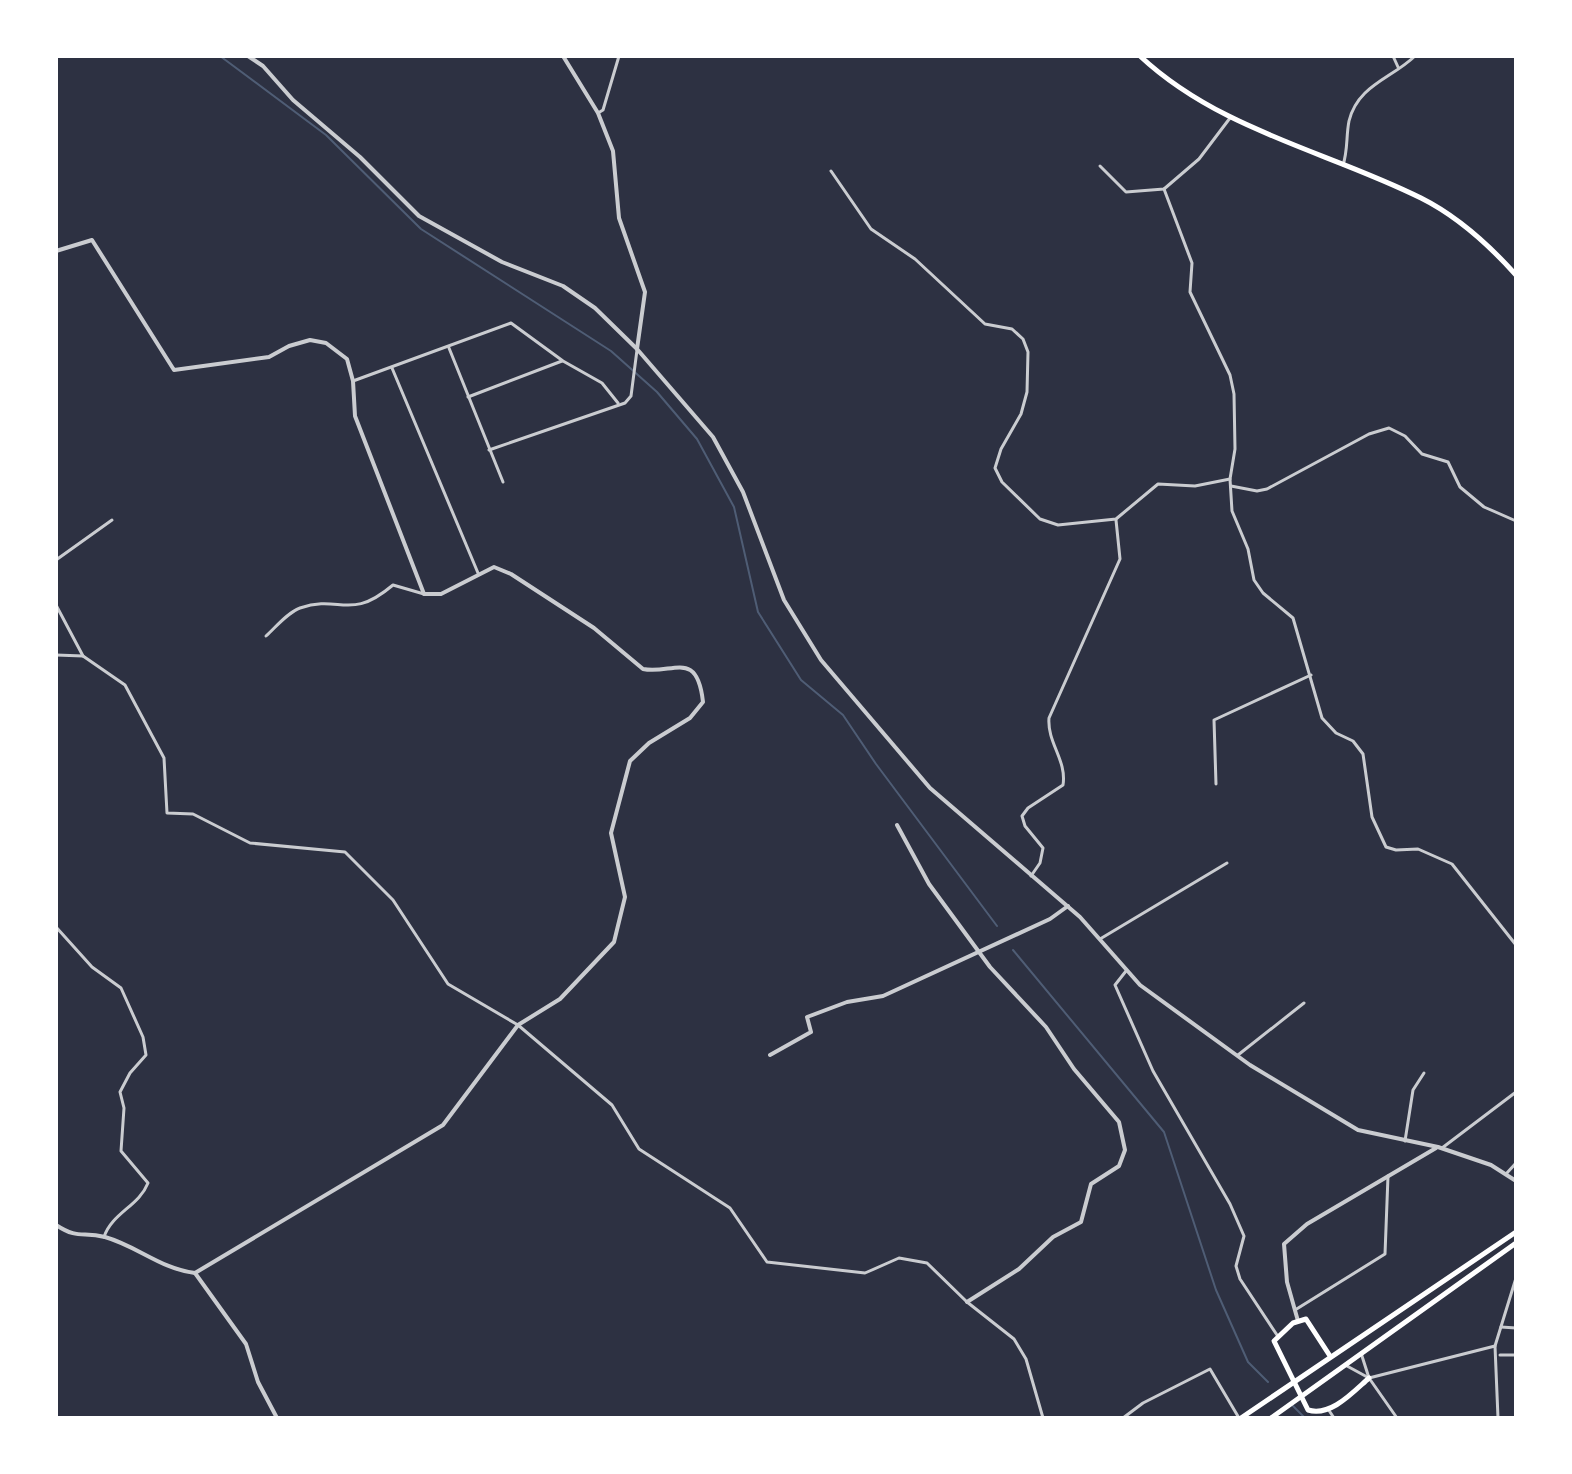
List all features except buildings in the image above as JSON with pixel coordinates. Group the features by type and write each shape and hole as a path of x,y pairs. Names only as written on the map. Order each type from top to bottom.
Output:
{"main road":[{"path":"1140,56 1165,79 1230,118 1423,199 1476,237 1516,275"},
{"path":"1243,1417 1516,1232"},
{"path":"1271,1418 1516,1243"},
{"path":"1330,1356 1311,1321 1298,1321 1277,1335 1277,1349 1308,1410 1316,1412 1341,1403 1369,1378"}],"street":[{"path":"248,56 263,66 293,100 360,157 419,216 502,262 563,286 595,308 637,349 713,437 743,492 784,600 821,660 930,788 1068,906 1126,971 1158,1000 1237,1055 1358,1130 1440,1147 1491,1165 1516,1181"},
{"path":"489,450 625,403 631,396 645,292 619,218 616,163 598,113 563,56"},
{"path":"598,113 603,110 619,56"},
{"path":"1393,56 1398,67"},
{"path":"1343,165 1349,144 1348,125 1355,103 1369,87 1415,56"},
{"path":"1100,166 1126,192 1164,189 1199,159 1230,118"},
{"path":"831,171 871,229 915,259 985,324 1012,329 1023,339 1028,352 1027,392 1021,414 995,462 1002,482 1040,519 1049,524 1116,519 1158,484 1195,486 1230,479"},
{"path":"1164,189 1192,263 1190,292 1232,384 1235,449 1230,479 1232,511 1248,549 1254,580 1263,593 1293,618 1311,675 1313,696 1322,718 1336,733 1353,741 1363,754 1372,817 1386,847 1418,849 1452,864 1516,945"},
{"path":"56,251 92,240 174,370 269,357 289,346 310,340 326,343 347,359 353,381 355,416 424,594"},
{"path":"353,381 511,323 563,361 602,383 618,403"},
{"path":"449,348 503,482"},
{"path":"468,397 563,361"},
{"path":"392,368 478,573"},
{"path":"1231,486 1257,491 1267,489 1369,434 1389,428 1405,436 1422,454 1448,462 1460,487 1484,507 1516,521"},
{"path":"1031,876 1040,863 1043,848 1025,826 1022,816 1028,808 1058,792 1063,785 1064,765 1050,735 1049,718 1109,577 1120,559 1116,519"},
{"path":"56,560 112,520"},
{"path":"56,1225 73,1236 104,1237 174,1271 195,1273 443,1125 518,1025 560,999 614,942 625,897 611,833 630,761 649,743 690,718 703,702 698,683 686,667 643,669 594,628 511,574 494,567 441,594 424,594 393,585 374,600 357,607 321,604 297,609 266,636"},
{"path":"56,605 83,656 125,685 140,713 164,758 167,813 193,814 250,843 345,852 393,900 448,984 518,1025 612,1105 639,1149 730,1208 767,1262 865,1273 890,1261 918,1259 936,1268 967,1302 997,1322 1021,1349 1043,1418"},
{"path":"56,655 83,656"},
{"path":"1216,784 1214,720 1311,675"},
{"path":"897,825 929,884 980,952 1119,1122 1125,1150 1119,1166 1091,1184 1081,1222 1053,1237 1019,1269 967,1302"},
{"path":"1100,939 1227,863"},
{"path":"770,1055 811,1032 807,1017 847,1002 883,996 1050,919 1068,906"},
{"path":"56,927 92,967 121,988 143,1037 146,1055 130,1073 120,1092 124,1108 121,1151 148,1183 142,1198 117,1216 104,1237"},
{"path":"1126,971 1115,985 1153,1071 1230,1204 1244,1236 1236,1266 1240,1279 1277,1335"},
{"path":"1237,1055 1304,1003"},
{"path":"1405,1141 1413,1090 1424,1073"},
{"path":"1298,1321 1287,1282 1284,1244 1307,1224 1440,1147 1516,1092"},
{"path":"1506,1174 1516,1163"},
{"path":"1295,1310 1385,1254 1388,1176"},
{"path":"195,1273 246,1344 258,1382 277,1418"},
{"path":"1498,1418 1498,1355 1495,1346 1516,1278"},
{"path":"1501,1327 1516,1328"},
{"path":"1347,1366 1369,1378 1495,1346"},
{"path":"1361,1353 1369,1378 1397,1418"},
{"path":"1498,1355 1516,1355"},
{"path":"1123,1418 1143,1403 1210,1369 1243,1417"},
{"path":"1328,1409 1334,1418"}],"waterway":[{"path":"220,56 326,135 421,229 611,351 657,392 697,439 734,507 758,612 801,680 843,715 997,926"},
{"path":"1013,950 1164,1132 1216,1290 1248,1362 1268,1382"},
{"path":"1292,1405 1305,1418"}]}
